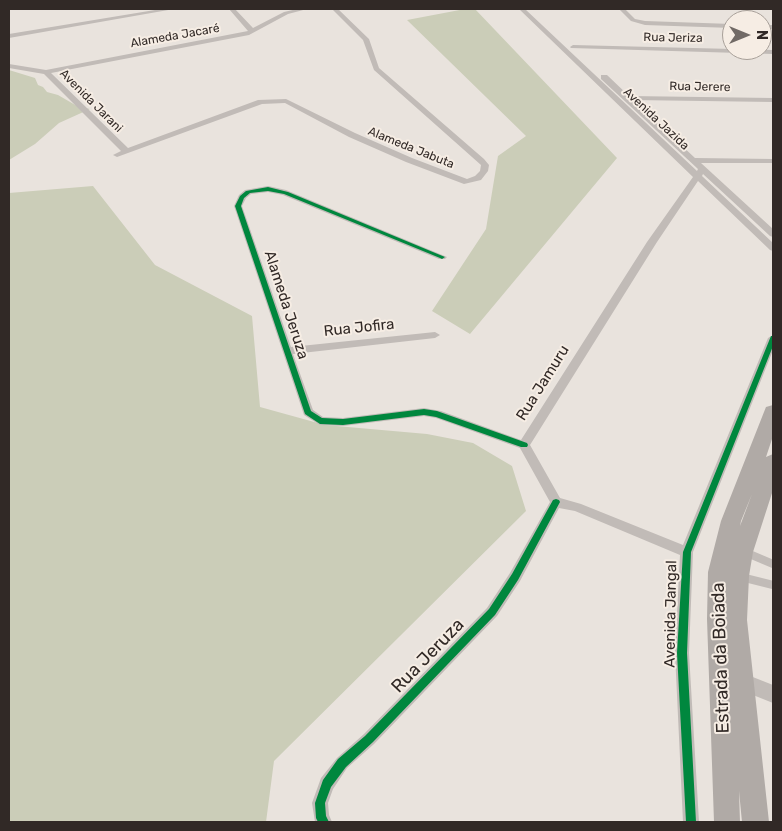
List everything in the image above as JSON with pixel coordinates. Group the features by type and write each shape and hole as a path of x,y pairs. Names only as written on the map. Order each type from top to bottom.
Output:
{"main road":[{"name":"Estrada da Boiada","path":"759,818 731,678 718,572 731,521 773,412"},
{"name":"Estrada da Boiada","path":"727,813 731,678 738,576 742,552 773,461"}],"street":[{"name":"Alameda Jacaré","path":"9,36 171,9"},
{"path":"232,9 253,32"},
{"name":"Alameda Jacaré","path":"46,72 253,32 286,13 304,9"},
{"name":"Alameda Jabuta","path":"117,155 261,102 286,101 352,136 408,160 467,182 478,178 484,172 484,166 481,161 376,69 366,39 335,9"},
{"name":"Avenida Jazida","path":"522,9 563,48 693,160 700,172 773,234"},
{"name":"Avenida Jazida","path":"530,9 573,47 622,98 700,172 773,248"},
{"path":"622,9 633,20 645,23 722,26"},
{"name":"Rua Jeriza","path":"563,48 773,52"},
{"name":"Avenida Jarani","path":"9,66 46,72 126,152"},
{"name":"Rua Jerere","path":"622,98 773,100"},
{"path":"693,160 773,161"},
{"name":"Rua Jamuru","path":"556,502 524,445 539,418 652,242 700,172"},
{"name":"Alameda Jeruza","path":"442,256 286,193 268,189 248,192 242,196 238,206 304,406 308,412 320,422 342,422 424,412 437,414 524,445"},
{"name":"Rua Jofira","path":"287,351 435,335"},
{"name":"Avenida Jangal","path":"692,819 682,652 687,552 773,338"},
{"path":"556,502 577,508 687,552"},
{"name":"Rua Jeruza","path":"324,822 321,818 320,803 326,784 342,763 368,739 492,612 556,502"},
{"path":"731,678 773,694"},
{"path":"727,813 759,818"}],"lane":[{"path":"742,552 773,564"},
{"path":"738,576 773,585"}],"green space":[{"path":"465,9 475,9 617,158 470,334 432,311 486,229 498,156 526,136 407,20"},
{"path":"9,70 35,78 38,85 47,92 58,95 77,106 90,109 59,123 35,144 9,160"},
{"path":"93,186 155,265 252,316 260,407 325,425 427,434 473,443 512,466 526,511 274,761 266,822 9,822 9,193"}],"cycle path":[{"path":"442,257 286,193 268,189 248,192 242,197 238,206 308,412 320,421 343,422 424,412 437,414 524,445"},
{"path":"691,822 682,653 687,552 773,338"},
{"path":"324,822 321,818 320,803 327,784 342,763 369,739 492,612 515,577 556,502"}]}
